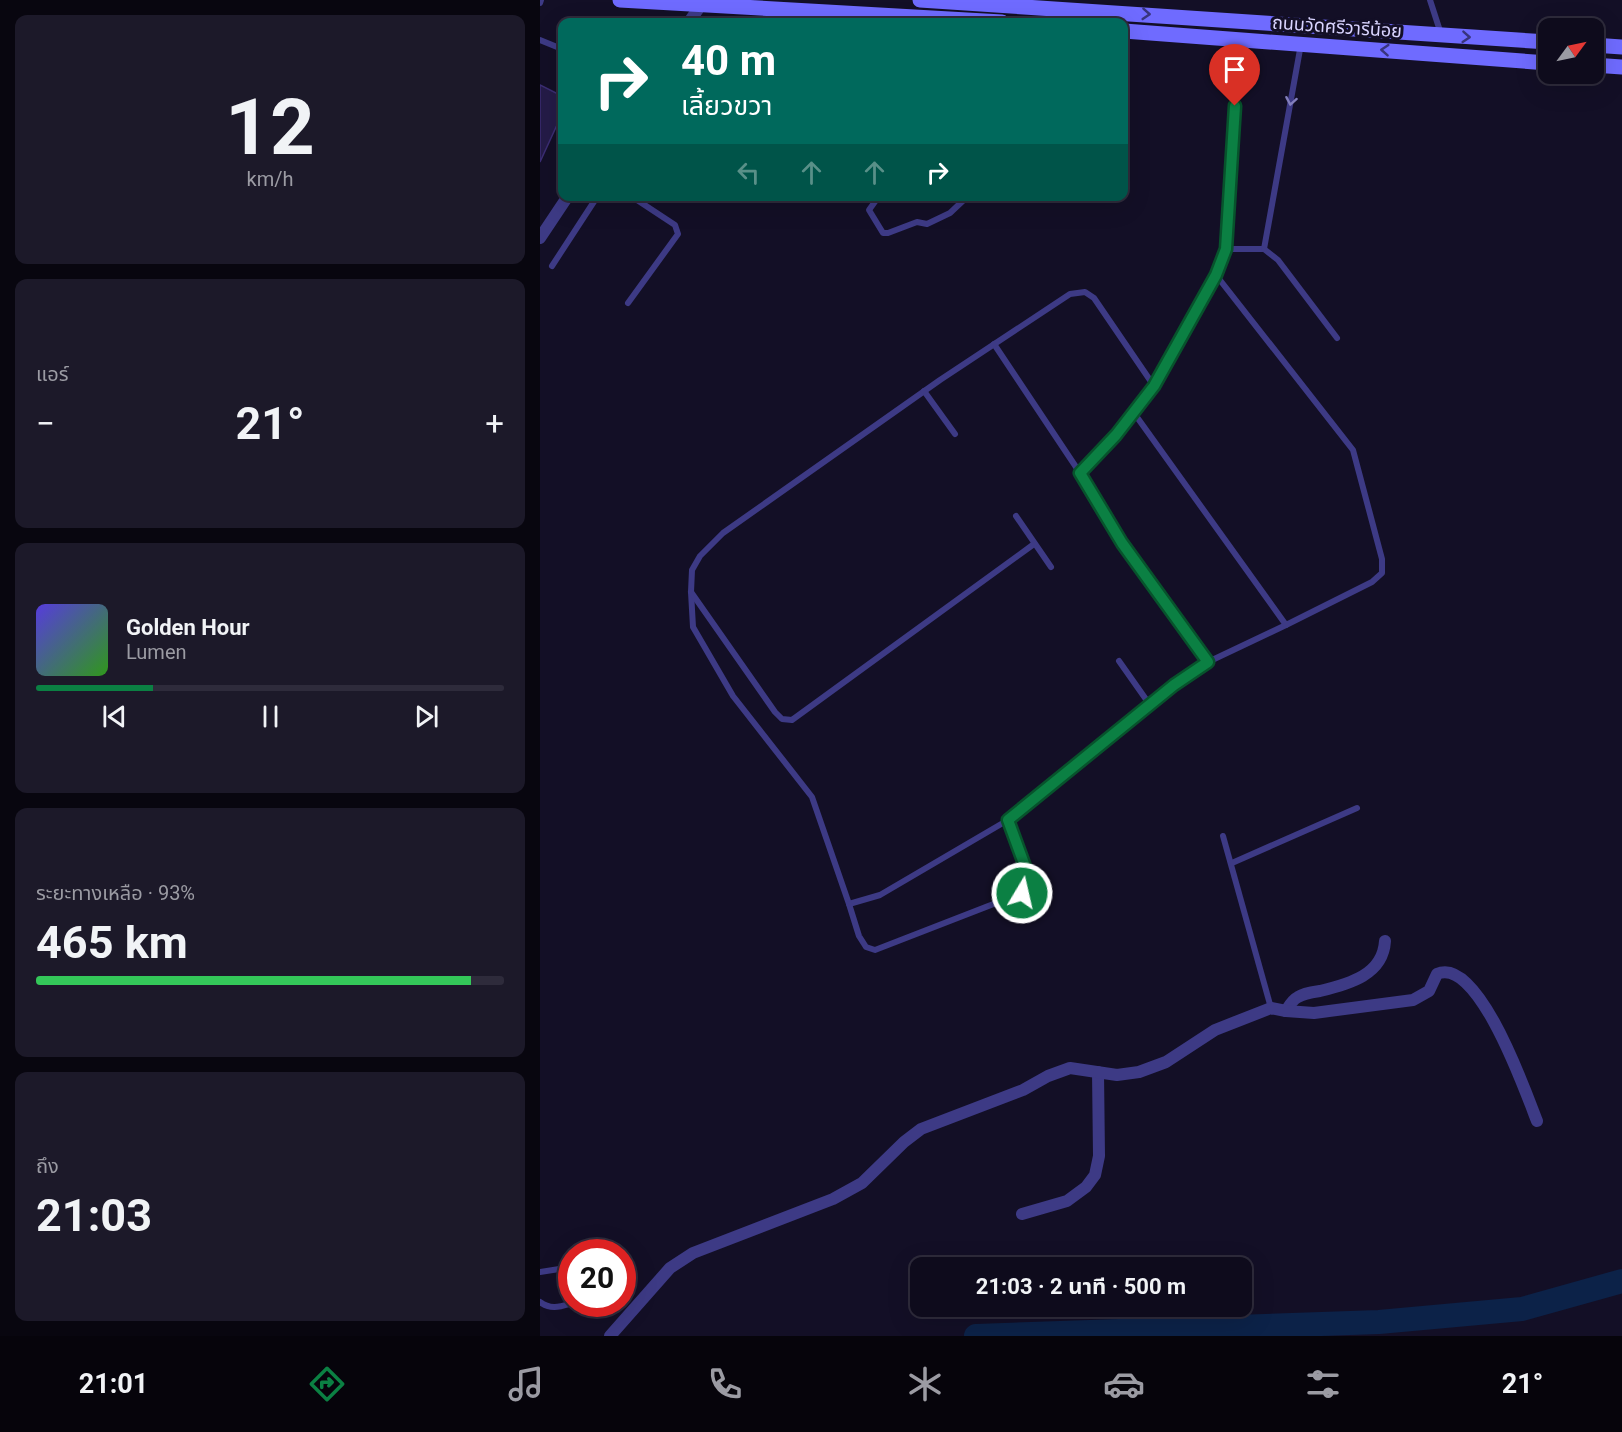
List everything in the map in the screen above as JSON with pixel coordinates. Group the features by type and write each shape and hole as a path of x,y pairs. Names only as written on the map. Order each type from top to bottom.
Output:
{"main road":[{"path":"620,0 700,5 733,4 884,18"},
{"name":"ถนนวัดศรีวารีน้อย","path":"920,0 1538,41"},
{"name":"ถนนวัดศรีวารีน้อย","path":"1128,31 1538,62"},
{"path":"1604,46 1622,47"},
{"path":"1604,66 1622,67"}],"street":[{"path":"691,18 700,5"},
{"path":"540,238 565,201"},
{"path":"1286,1011 1299,995 1323,990 1362,977 1372,971 1384,952 1385,941"},
{"path":"612,1335 670,1268 693,1253 833,1198 862,1184 904,1142 921,1129 1023,1090 1048,1076 1070,1068 1117,1075 1139,1072 1166,1062 1215,1030 1271,1008 1314,1013 1413,1000 1429,991 1437,974 1450,972 1461,979 1498,1026 1537,1120"},
{"path":"1022,1214 1066,1201 1086,1187 1095,1175 1098,1156 1098,1072"}],"lane":[{"path":"1430,0 1441,35"},
{"path":"1080,473 1134,413 1154,386 1216,275 1226,249 1239,39"},
{"path":"540,40 558,47"},
{"path":"1264,249 1301,44"},
{"path":"552,266 592,201"},
{"path":"628,303 679,230 639,201"},
{"path":"875,201 869,210 883,232 888,234 909,224 917,222 927,224 950,213 963,201"},
{"path":"1226,249 1264,249 1278,260 1337,338"},
{"path":"849,904 880,895 1008,820 1150,705 1208,662 1372,582 1382,573 1382,559 1353,450 1216,275"},
{"path":"1008,820 1030,880 1030,888 875,950 866,947 812,797 733,696 693,627 690,592 692,570 700,556 723,533 924,391 1070,294 1085,292 1094,298 1154,386"},
{"path":"994,344 1080,473 1122,543 1208,662"},
{"path":"924,391 955,434"},
{"path":"1134,413 1286,624"},
{"path":"1016,516 1051,567"},
{"path":"690,592 775,712 782,719 792,720 1034,544"},
{"path":"1119,661 1150,705"},
{"path":"1232,863 1357,808"},
{"path":"1223,836 1271,1008"},
{"path":"540,1272 558,1269"},
{"path":"540,1302 546,1306 558,1307"}],"building":[{"path":"540,85 558,94 558,123 540,162"}],"waterway":[{"path":"976,1336 1379,1322 1522,1309 1622,1281"},
{"path":"1139,1329 1139,1336"}],"route":[{"path":"1022,893 1030,888 1030,880 1008,820 1174,685 1208,662 1122,543 1080,473 1116,435 1154,386 1216,275 1226,249 1235,106"}]}
